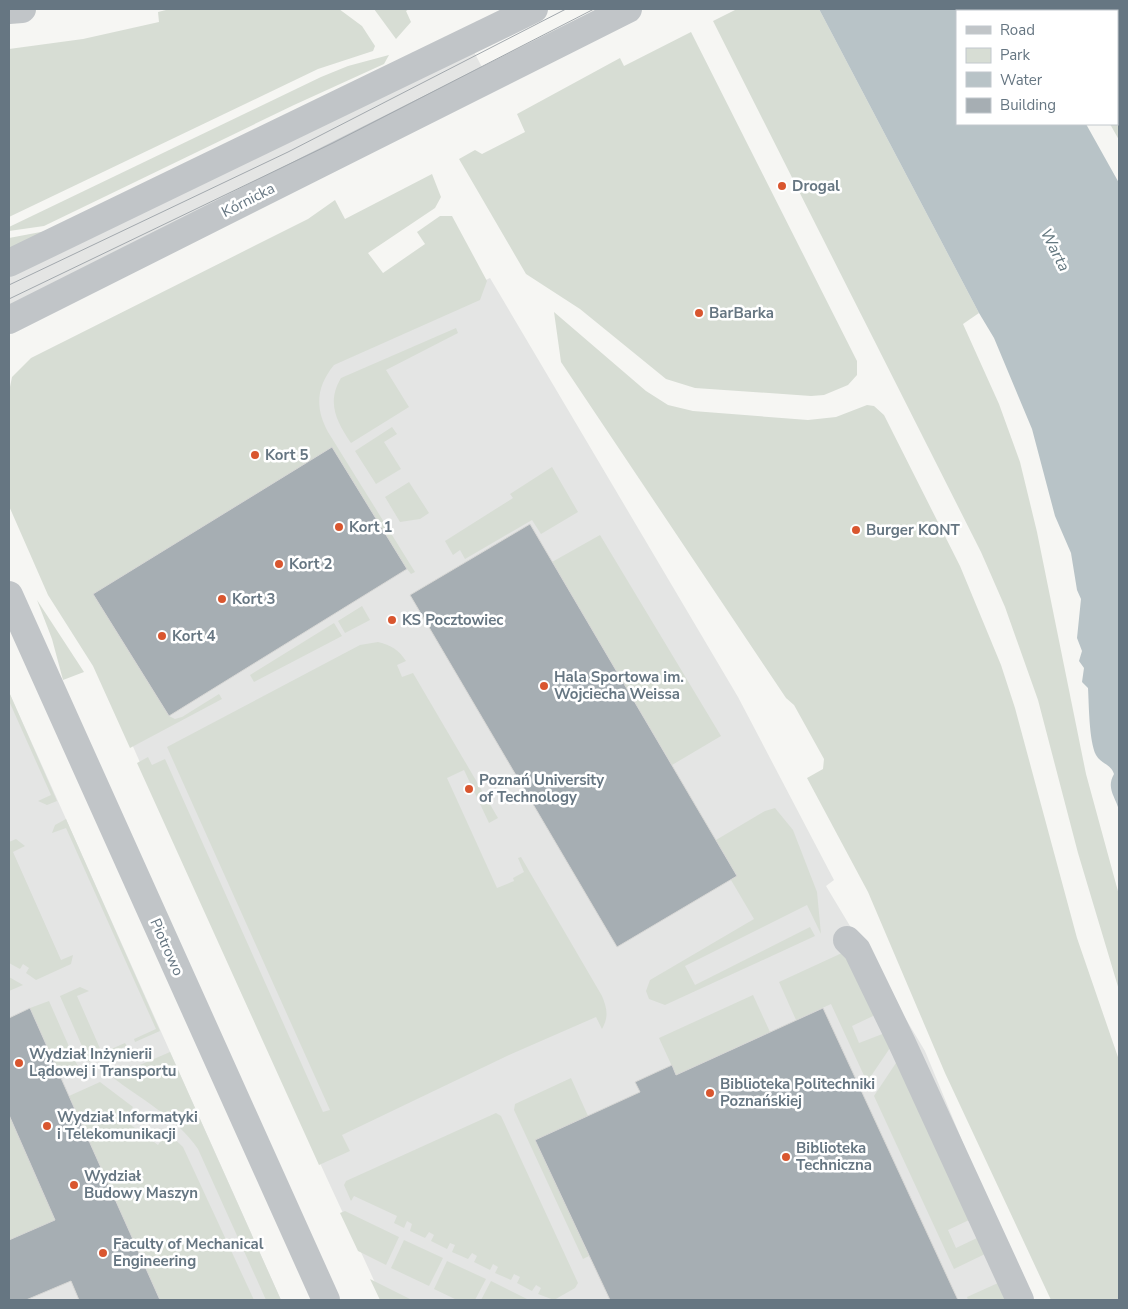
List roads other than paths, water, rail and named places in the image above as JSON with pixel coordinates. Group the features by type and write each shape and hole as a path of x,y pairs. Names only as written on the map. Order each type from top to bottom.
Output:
{"street":[{"path":"9,10 22,9"},
{"path":"9,263 534,9"},
{"name":"Kórnicka","path":"9,320 628,9"},
{"name":"Piotrowo","path":"9,594 326,1300"},
{"path":"847,940 857,950 902,1042 1020,1300"}],"water":[{"name":"Warta","path":"819,9 1027,9 956,10 956,125 1087,125 1119,183 1119,810 1111,788 1113,771 1098,758 1092,741 1088,688 1082,682 1084,668 1079,661 1082,651 1077,638 1081,599 1077,590 1071,553 1055,516 1032,429 994,338 979,313"}],"tram line":[{"path":"9,285 288,152 566,9"},
{"path":"9,299 333,143 594,9"}],"place":[{"name":"Drogal","path":"782,186"},
{"name":"BarBarka","path":"699,313"},
{"name":"Kort 5","path":"255,455"},
{"name":"Kort 1","path":"339,527"},
{"name":"Burger KONT","path":"856,530"},
{"name":"Kort 2","path":"279,564"},
{"name":"Kort 3","path":"222,599"},
{"name":"KS Pocztowiec","path":"392,620"},
{"name":"Kort 4","path":"162,636"},
{"name":"Hala Sportowa im. Wojciecha Weissa","path":"544,686"},
{"name":"Poznań University of Technology","path":"469,789"},
{"name":"Wydział Inżynierii Lądowej i Transportu","path":"19,1063"},
{"name":"Biblioteka Politechniki Poznańskiej","path":"710,1093"},
{"name":"Wydział Informatyki i Telekomunikacji","path":"47,1126"},
{"name":"Biblioteka Techniczna","path":"786,1157"},
{"name":"Wydział Budowy Maszyn","path":"74,1185"},
{"name":"Faculty of Mechanical Engineering","path":"103,1253"}]}
